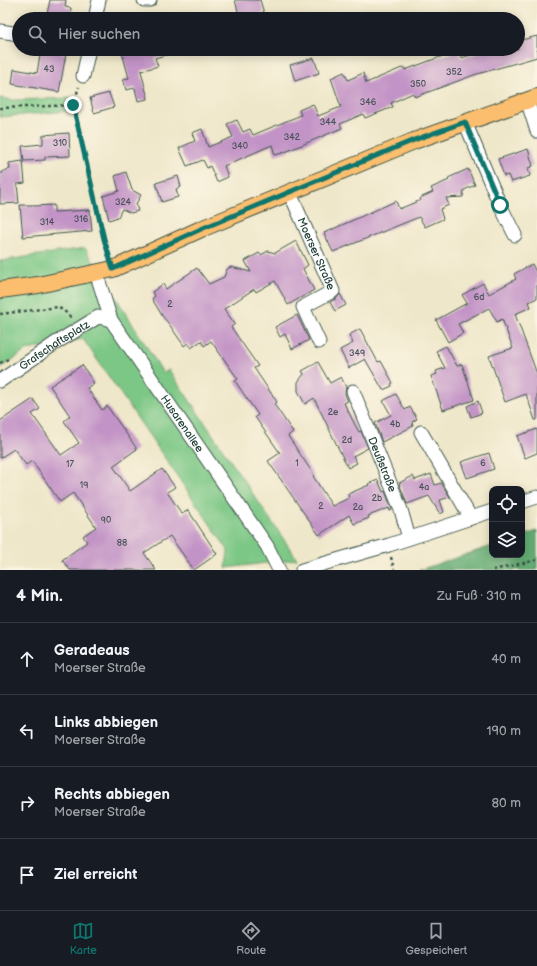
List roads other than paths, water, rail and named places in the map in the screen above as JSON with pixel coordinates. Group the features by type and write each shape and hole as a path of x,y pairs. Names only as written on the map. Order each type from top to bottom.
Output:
{"main road":[{"path":"0,290 38,285 113,269 201,229 414,140 532,99"}],"street":[{"path":"96,12 99,0"},
{"path":"144,0 150,0"},
{"path":"0,31 12,33"},
{"path":"84,76 87,56"},
{"path":"532,99 537,131"},
{"path":"465,122 500,205 515,236"},
{"name":"Moerser Straße","path":"290,193 333,292 303,307 319,342"},
{"name":"Husarenallee","path":"96,272 112,320 267,546 279,570"},
{"name":"Grafschaftsplatz","path":"0,381 54,344 98,317 112,320"},
{"name":"Deußstraße","path":"353,391 401,510 409,538"},
{"path":"421,432 471,518"},
{"path":"525,501 537,497"},
{"path":"302,570 489,512"}]}
